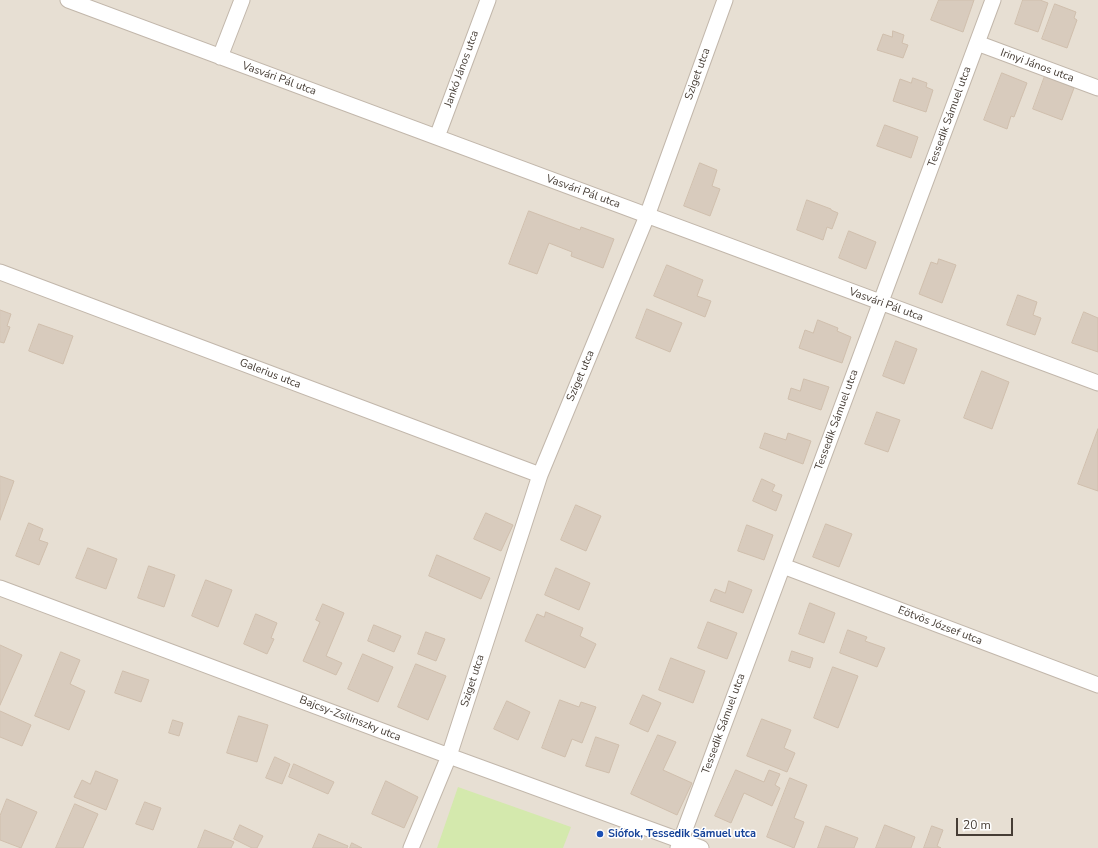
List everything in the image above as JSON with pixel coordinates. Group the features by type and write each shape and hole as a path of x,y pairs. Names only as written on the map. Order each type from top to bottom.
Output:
{"street":[{"name":"Vasvári Pál utca","path":"68,0 1098,383"},
{"path":"220,57 242,0"},
{"name":"Jankó János utca","path":"437,137 488,0"},
{"name":"Sziget utca","path":"411,848 449,756 540,475 647,216 725,0"},
{"name":"Tessedik Sámuel utca","path":"679,844 993,0"},
{"name":"Irinyi János utca","path":"977,44 1098,88"},
{"name":"Galerius utca","path":"0,272 540,475"},
{"name":"Eötvös József utca","path":"783,566 1098,685"},
{"name":"Bajcsy-Zsilinszky utca","path":"0,588 449,756 679,844 700,848"}],"shaded area":[{"path":"0,0 1098,0 1098,848 0,848"}],"green space":[{"path":"458,787 571,827 563,848 437,848"}],"building":[{"path":"939,0 974,0 963,32 931,20"},
{"path":"1023,0 1040,0 1048,3 1038,32 1015,24"},
{"path":"1055,4 1076,12 1074,18 1077,20 1067,48 1042,39"},
{"path":"893,31 904,35 902,43 908,45 903,58 877,50 883,34 892,37"},
{"path":"1002,73 1027,83 1014,117 1011,116 1007,129 984,120"},
{"path":"1045,76 1074,88 1062,120 1033,109"},
{"path":"913,78 927,83 926,87 933,90 926,112 893,101 900,79 911,83"},
{"path":"885,125 918,137 911,158 877,146"},
{"path":"700,163 717,170 712,186 720,189 710,216 684,206"},
{"path":"807,200 838,213 832,229 827,227 823,240 797,230"},
{"path":"529,211 580,230 581,227 614,239 603,268 571,256 572,252 549,243 537,274 509,264"},
{"path":"849,231 876,242 866,269 839,258"},
{"path":"939,259 956,265 942,303 919,294 931,262 937,264"},
{"path":"667,265 703,280 697,296 711,301 705,317 654,296"},
{"path":"1018,295 1037,302 1033,315 1041,318 1035,335 1007,325"},
{"path":"647,309 682,323 670,352 636,338"},
{"path":"0,310 11,314 7,326 10,327 4,343 0,342"},
{"path":"1084,312 1098,318 1098,352 1072,343"},
{"path":"818,320 838,328 837,331 851,337 842,363 799,348 805,330 813,333"},
{"path":"39,324 73,336 63,364 29,351"},
{"path":"896,341 917,349 904,384 883,376"},
{"path":"982,371 1009,382 992,429 964,418"},
{"path":"804,379 829,387 821,410 788,399 791,388 800,391"},
{"path":"877,412 900,420 888,452 865,444"},
{"path":"1098,429 1098,491 1078,484"},
{"path":"765,433 786,440 788,433 811,441 803,464 760,448"},
{"path":"0,476 14,481 0,520"},
{"path":"762,479 775,485 772,491 782,495 776,511 753,501"},
{"path":"576,505 601,516 586,551 561,540"},
{"path":"486,513 513,525 501,551 474,539"},
{"path":"29,523 43,529 39,540 48,543 39,565 16,556"},
{"path":"826,524 852,534 839,567 813,557"},
{"path":"747,525 773,535 764,560 738,551"},
{"path":"88,548 117,559 106,589 76,578"},
{"path":"437,555 490,578 481,599 429,576"},
{"path":"149,566 175,575 164,607 138,598"},
{"path":"556,568 590,583 579,610 545,595"},
{"path":"206,580 232,590 218,627 192,616"},
{"path":"729,581 752,590 743,613 710,601 715,589 725,593"},
{"path":"810,603 835,613 824,643 799,634"},
{"path":"323,604 344,613 326,656 342,663 336,675 303,661 320,622 316,620"},
{"path":"546,612 583,628 580,636 596,644 585,668 525,641 537,614 544,617"},
{"path":"256,614 277,623 271,638 274,639 267,654 244,644"},
{"path":"708,622 737,633 727,659 698,648"},
{"path":"374,625 401,636 394,652 368,641"},
{"path":"848,630 867,637 865,641 885,648 877,667 840,653"},
{"path":"426,632 445,639 436,661 418,654"},
{"path":"0,645 22,655 0,705"},
{"path":"792,651 813,658 810,668 789,661"},
{"path":"61,652 80,660 70,684 85,691 69,730 35,716"},
{"path":"363,654 393,667 378,702 348,689"},
{"path":"671,658 705,671 693,703 659,690"},
{"path":"416,664 446,676 428,720 398,707"},
{"path":"833,667 858,676 838,728 814,718"},
{"path":"123,671 149,680 141,702 115,693"},
{"path":"643,695 661,703 648,732 630,724"},
{"path":"560,700 579,707 581,702 596,707 582,743 572,739 565,757 542,748"},
{"path":"507,701 530,712 518,740 494,729"},
{"path":"0,711 31,725 22,746 0,737"},
{"path":"239,716 268,725 257,762 227,753"},
{"path":"762,719 791,730 784,748 795,753 787,772 747,756"},
{"path":"173,720 183,723 179,736 169,733"},
{"path":"658,735 676,742 663,770 692,783 677,815 631,794"},
{"path":"596,737 619,745 609,773 586,766"},
{"path":"275,757 290,764 282,784 266,778"},
{"path":"294,764 334,782 328,794 289,777"},
{"path":"736,770 764,782 769,770 780,774 775,785 780,788 772,806 744,793 731,823 715,816"},
{"path":"96,771 118,780 106,810 74,797 82,780 90,784"},
{"path":"790,778 807,785 794,818 804,822 794,848 767,837"},
{"path":"386,781 418,797 404,828 372,814"},
{"path":"7,799 37,812 21,848 0,840 0,816"},
{"path":"145,802 161,808 153,830 136,824"},
{"path":"75,804 98,814 83,848 56,848"},
{"path":"240,825 263,836 257,848 252,848 234,839"},
{"path":"885,825 915,837 911,848 876,848"},
{"path":"826,826 858,838 854,848 818,848"},
{"path":"932,826 943,830 937,846 941,848 924,848"},
{"path":"205,830 234,842 231,848 198,848"},
{"path":"319,834 348,846 347,848 313,848"},
{"path":"352,843 362,848 350,848"}],"place":[{"name":"Siófok, Tessedik Sámuel utca","path":"600,834"}]}
